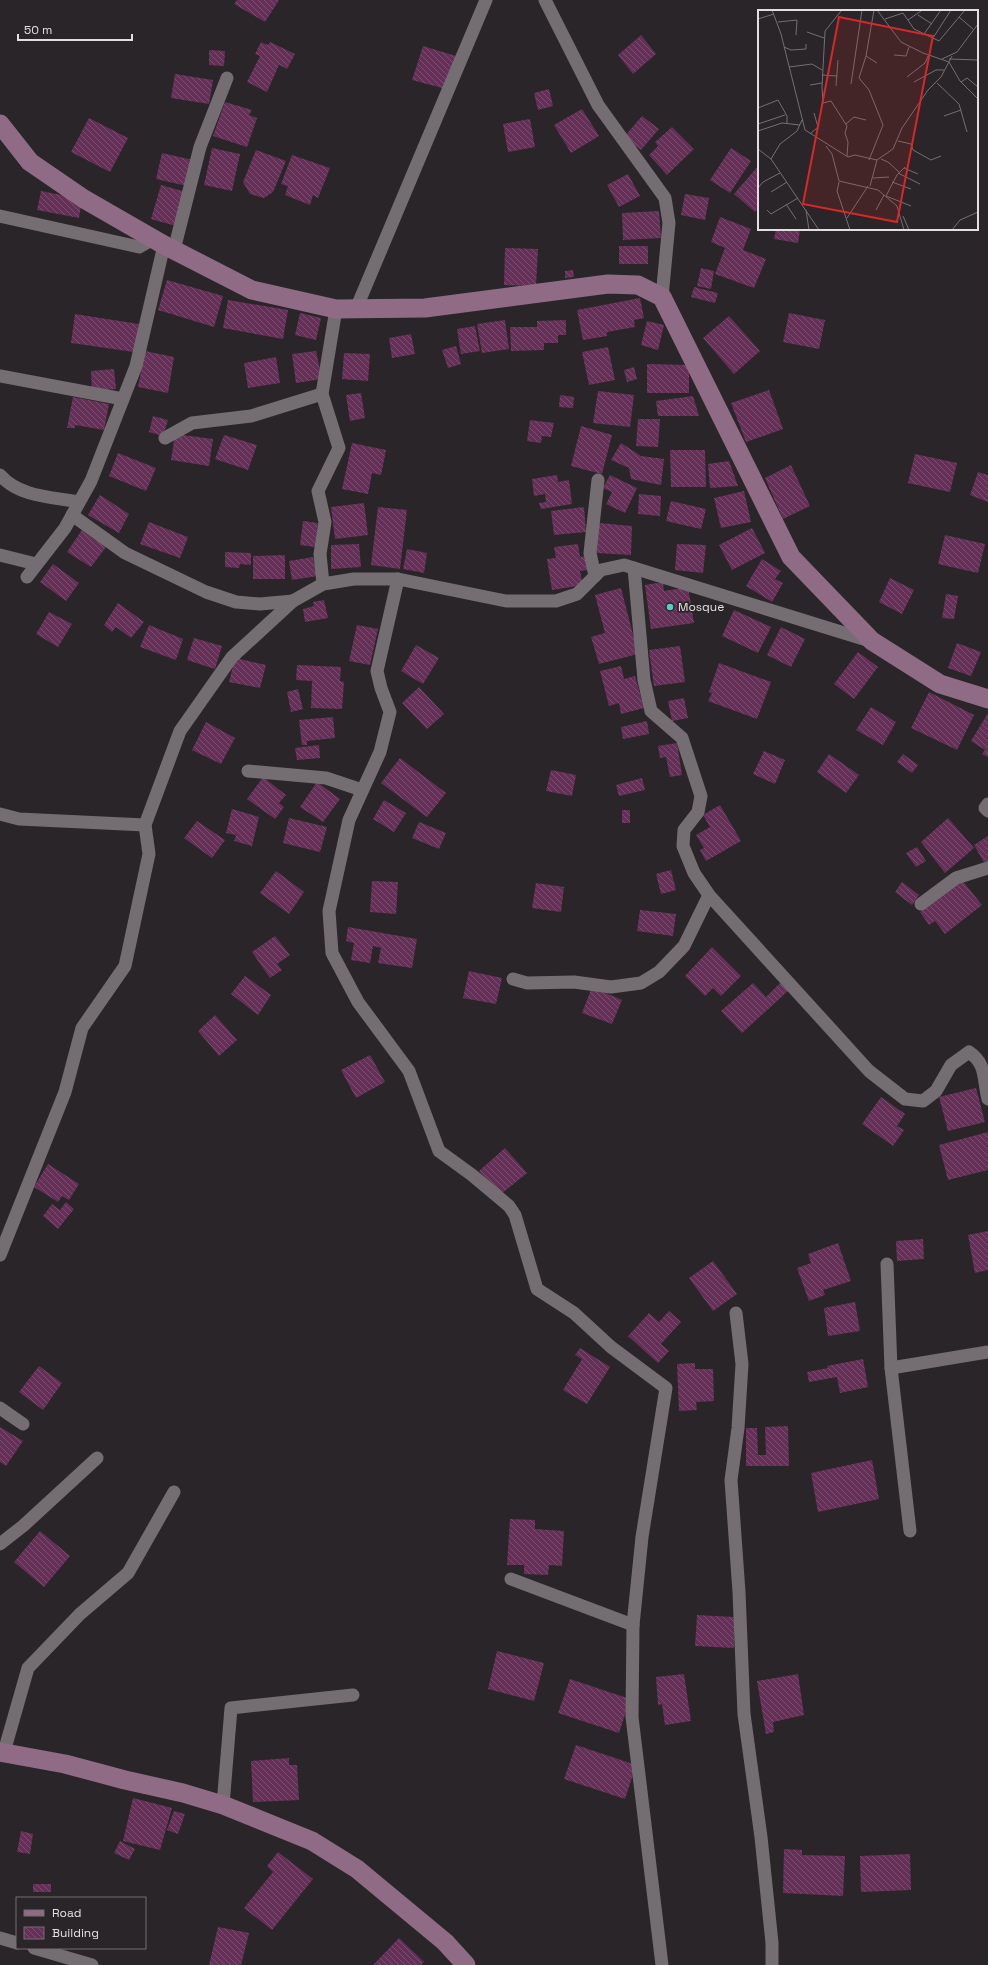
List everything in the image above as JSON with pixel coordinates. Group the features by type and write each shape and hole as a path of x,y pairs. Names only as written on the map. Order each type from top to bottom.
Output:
{"street":[{"path":"356,309 486,0"},
{"path":"545,0 598,105 665,198 669,223 662,297 791,557 872,641 940,684 988,699"},
{"path":"27,577 65,528 91,481 136,366 163,245 227,78"},
{"path":"0,124 30,162 84,199 163,245 252,290 336,309 425,308 608,284 638,285 662,297"},
{"path":"0,216 139,247 163,245"},
{"path":"323,584 320,554 324,522 318,491 339,448 322,394 336,309"},
{"path":"0,376 123,399"},
{"path":"165,438 192,423 251,416 322,394"},
{"path":"0,475 8,484 31,494 80,502"},
{"path":"595,576 590,553 598,480"},
{"path":"72,515 125,553 206,592 236,602 260,604 294,601"},
{"path":"0,555 36,564"},
{"path":"0,1256 65,1092 82,1028 125,966 149,854 144,825 180,731 232,657 294,601 323,584 354,579 398,579 506,601 556,601 577,594 601,570 624,565 872,641"},
{"path":"634,568 644,680 651,711 682,738 701,796 698,812 684,830 683,846 694,873 709,895 869,1071 905,1098 923,1101 936,1091 951,1064 969,1052 978,1058 981,1065 988,1099"},
{"path":"398,579 377,671 381,688 390,712 380,752 349,820 329,911 332,953 358,1002 409,1071 439,1151 472,1175 509,1206 515,1215 537,1289 574,1313 611,1347 666,1388 642,1536 633,1625 632,1717 662,1965"},
{"path":"248,772 326,778 362,790"},
{"path":"988,804 984,808 988,811"},
{"path":"0,814 19,819 144,825"},
{"path":"921,904 956,878 988,868"},
{"path":"513,979 527,983 574,982 611,987 641,983 659,972 684,946 709,895"},
{"path":"887,1264 891,1368 910,1531"},
{"path":"736,1313 742,1364 738,1428 731,1480 739,1592 744,1714 761,1837 772,1943 772,1965"},
{"path":"891,1368 988,1352"},
{"path":"0,1408 23,1424"},
{"path":"0,1544 23,1526 97,1458"},
{"path":"174,1492 128,1573 80,1614 28,1668 2,1752 65,1764 125,1780 183,1793 223,1805 312,1841 357,1869 445,1942 466,1965"},
{"path":"511,1580 633,1625"},
{"path":"223,1805 231,1708 353,1695"},
{"path":"0,1938 16,1943"},
{"path":"37,1949 89,1965"}],"building":[{"path":"237,0 279,0 265,22 234,4"},
{"path":"641,35 656,54 633,74 618,55"},
{"path":"261,42 268,45 270,42 295,54 287,69 279,65 267,92 247,82 260,56 255,54"},
{"path":"423,46 456,56 446,89 412,80"},
{"path":"209,50 225,51 224,66 209,65"},
{"path":"175,74 213,80 209,104 171,98"},
{"path":"549,89 553,106 538,110 534,93"},
{"path":"225,102 252,110 249,115 257,118 247,147 213,136"},
{"path":"582,109 599,136 571,153 554,125"},
{"path":"642,116 659,129 641,150 624,137"},
{"path":"89,118 128,138 110,172 71,152"},
{"path":"530,119 535,147 508,152 503,124"},
{"path":"672,127 694,149 667,175 649,155 658,146 655,142"},
{"path":"212,148 240,154 232,191 204,185"},
{"path":"731,148 751,161 730,193 710,180"},
{"path":"256,150 286,161 273,192 264,198 250,194 243,182"},
{"path":"162,153 193,160 187,186 156,179"},
{"path":"292,155 330,168 318,198 313,195 310,205 285,195 288,186 281,184"},
{"path":"758,166 758,208 755,212 734,194"},
{"path":"628,174 640,196 619,207 607,185"},
{"path":"161,185 186,192 176,226 151,219"},
{"path":"41,191 82,199 79,218 37,210"},
{"path":"685,194 709,198 705,220 681,215"},
{"path":"659,211 661,238 623,240 622,213"},
{"path":"720,217 751,229 743,250 766,259 754,288 715,274 725,248 711,242"},
{"path":"776,230 800,230 798,243 774,239"},
{"path":"619,246 648,246 648,264 619,264"},
{"path":"505,248 538,249 536,286 504,285"},
{"path":"701,268 714,271 711,289 697,286"},
{"path":"573,270 574,277 565,278 565,271"},
{"path":"167,280 223,296 214,327 158,310"},
{"path":"694,287 718,293 715,303 691,297"},
{"path":"640,298 644,318 634,320 635,327 607,332 607,336 583,340 577,310"},
{"path":"228,300 288,310 283,339 223,328"},
{"path":"300,313 321,318 316,340 295,335"},
{"path":"789,313 825,320 819,349 783,342"},
{"path":"75,314 139,324 134,352 71,343"},
{"path":"729,316 760,351 734,374 703,338"},
{"path":"505,320 509,349 482,353 477,324"},
{"path":"566,320 566,335 558,335 558,343 544,343 544,350 511,351 510,327 537,327 537,321"},
{"path":"647,321 664,325 658,350 641,345"},
{"path":"475,326 480,351 461,354 457,329"},
{"path":"411,334 415,354 392,358 389,338"},
{"path":"456,346 461,364 448,368 442,350"},
{"path":"608,347 615,380 589,385 582,352"},
{"path":"145,351 174,357 168,393 138,387"},
{"path":"316,351 322,379 296,383 292,354"},
{"path":"344,353 370,354 368,381 342,379"},
{"path":"276,357 280,383 248,388 244,363"},
{"path":"647,364 689,365 689,393 647,393"},
{"path":"634,367 637,379 627,382 624,370"},
{"path":"114,369 116,389 92,391 91,371"},
{"path":"769,390 783,429 746,442 731,403"},
{"path":"598,391 634,395 630,427 593,423"},
{"path":"361,393 365,418 350,421 346,395"},
{"path":"560,395 574,397 573,408 559,407"},
{"path":"693,396 699,416 658,416 656,401"},
{"path":"73,397 109,404 104,430 75,425 75,428 67,428"},
{"path":"153,416 168,420 163,436 149,432"},
{"path":"638,419 660,419 658,447 636,446"},
{"path":"530,420 554,423 551,437 542,436 541,443 527,441"},
{"path":"581,426 612,435 602,474 571,466"},
{"path":"175,434 213,439 209,466 171,460"},
{"path":"224,435 257,445 248,470 215,459"},
{"path":"352,443 386,450 381,475 372,473 368,494 342,489"},
{"path":"621,443 641,456 664,459 661,485 631,479 629,468 611,460"},
{"path":"670,450 705,450 706,487 671,487"},
{"path":"118,453 156,468 146,491 109,476"},
{"path":"915,454 957,463 950,492 908,483"},
{"path":"729,461 738,486 710,488 708,464"},
{"path":"791,465 810,506 783,519 765,478"},
{"path":"978,472 988,475 988,502 970,495"},
{"path":"557,475 558,482 569,480 572,504 541,509 539,503 546,502 545,494 534,496 532,479"},
{"path":"610,475 637,488 625,513 606,504 612,492 603,488"},
{"path":"744,491 751,522 721,528 714,498"},
{"path":"639,494 661,496 660,516 638,514"},
{"path":"100,495 129,514 119,533 88,515"},
{"path":"671,501 706,509 701,529 666,521"},
{"path":"364,503 368,535 335,539 331,507"},
{"path":"378,507 407,510 400,569 371,565"},
{"path":"584,507 586,532 554,535 551,511"},
{"path":"303,521 318,523 315,547 300,545"},
{"path":"149,522 188,537 180,558 140,544"},
{"path":"599,523 632,526 631,555 596,553"},
{"path":"752,528 765,553 732,570 719,545"},
{"path":"82,530 106,547 91,567 67,552"},
{"path":"945,535 985,544 978,573 938,564"},
{"path":"359,544 361,567 331,569 331,545"},
{"path":"578,544 580,557 586,556 588,570 580,571 583,585 552,590 547,559 556,558 554,547"},
{"path":"677,544 706,545 703,573 675,570"},
{"path":"407,549 427,553 424,573 403,569"},
{"path":"225,552 251,553 251,565 240,564 239,568 225,567"},
{"path":"285,555 285,579 253,579 253,556"},
{"path":"313,557 317,576 292,580 289,561"},
{"path":"762,559 781,571 775,579 783,583 772,602 746,586"},
{"path":"53,564 79,583 66,601 40,582"},
{"path":"890,578 914,590 902,614 879,602"},
{"name":"Mosque","path":"663,582 664,591 688,587 694,623 651,629 645,585"},
{"path":"621,588 638,654 599,664 591,637 605,633 595,595"},
{"path":"946,594 958,596 954,619 942,618"},
{"path":"324,600 328,618 305,622 303,609 314,606 313,602"},
{"path":"118,603 144,622 131,638 116,627 112,632 104,625"},
{"path":"734,610 771,627 758,653 722,636"},
{"path":"49,612 72,624 58,647 36,634"},
{"path":"149,625 183,639 176,660 140,647"},
{"path":"357,625 378,629 370,665 349,661"},
{"path":"781,627 805,639 791,667 767,655"},
{"path":"194,638 222,646 215,669 187,660"},
{"path":"957,643 981,652 971,676 948,668"},
{"path":"416,645 439,658 423,684 401,671"},
{"path":"680,646 685,682 654,686 649,650"},
{"path":"858,652 878,667 854,699 834,684"},
{"path":"235,658 266,665 260,688 229,682"},
{"path":"719,663 771,682 757,719 708,701 712,693 709,692"},
{"path":"297,665 341,667 340,681 344,682 342,709 311,708 312,681 296,680"},
{"path":"621,666 624,679 635,676 644,708 621,714 619,703 609,706 600,671"},
{"path":"419,687 444,714 427,729 402,703"},
{"path":"298,689 303,709 291,712 287,692"},
{"path":"929,692 974,715 957,750 911,728"},
{"path":"684,698 688,718 672,721 668,701"},
{"path":"871,707 896,722 883,745 856,730"},
{"path":"988,713 988,757 982,754 985,750 971,741"},
{"path":"333,717 335,738 307,741 307,745 302,745 299,720"},
{"path":"647,721 649,734 623,739 621,727"},
{"path":"206,722 235,738 221,764 192,750"},
{"path":"677,743 682,775 670,777 666,757 660,758 658,746"},
{"path":"319,745 320,758 297,760 295,748"},
{"path":"764,751 785,760 775,784 753,774"},
{"path":"829,754 859,775 846,793 817,772"},
{"path":"903,754 918,765 912,773 897,762"},
{"path":"400,758 446,793 427,817 381,783"},
{"path":"551,770 576,775 572,796 546,791"},
{"path":"263,777 286,795 279,803 284,807 275,819 247,799"},
{"path":"642,778 645,790 619,796 616,785"},
{"path":"317,782 340,799 323,822 300,807"},
{"path":"384,800 406,813 394,832 373,819"},
{"path":"720,805 741,841 706,861 700,850 704,848 696,835 710,827 703,815"},
{"path":"232,809 259,817 252,846 234,841 236,835 226,833"},
{"path":"622,810 630,810 630,823 622,823"},
{"path":"289,818 327,827 320,852 283,843"},
{"path":"948,818 974,848 945,873 921,842"},
{"path":"197,821 225,840 212,858 184,838"},
{"path":"419,822 446,833 439,849 412,838"},
{"path":"988,836 988,865 986,866 974,845"},
{"path":"917,847 926,861 916,867 906,853"},
{"path":"671,870 676,890 661,894 656,874"},
{"path":"276,871 304,892 289,914 260,893"},
{"path":"962,880 982,905 945,934 935,921 929,925 920,912"},
{"path":"372,881 398,882 396,914 370,912"},
{"path":"902,882 919,895 912,905 895,892"},
{"path":"536,883 564,887 561,912 532,908"},
{"path":"640,910 676,914 673,936 637,931"},
{"path":"348,927 417,939 412,968 378,963 381,948 373,946 370,963 351,960 354,943 346,941"},
{"path":"275,936 290,955 277,964 282,970 270,978 252,952"},
{"path":"712,947 741,976 721,996 713,988 705,996 685,976"},
{"path":"469,971 502,978 496,1004 463,998"},
{"path":"245,976 271,995 258,1015 231,994"},
{"path":"753,983 766,997 780,983 788,991 742,1033 721,1011"},
{"path":"592,987 622,1000 612,1024 582,1013"},
{"path":"215,1015 237,1040 219,1056 198,1031"},
{"path":"370,1055 385,1082 356,1098 341,1070"},
{"path":"976,1088 985,1122 948,1131 939,1097"},
{"path":"881,1097 905,1114 897,1126 904,1130 893,1146 862,1124"},
{"path":"988,1132 988,1170 948,1180 939,1145"},
{"path":"505,1148 527,1173 500,1195 479,1171"},
{"path":"48,1164 79,1184 69,1200 62,1196 58,1202 34,1187"},
{"path":"66,1202 74,1209 58,1229 43,1216 52,1204 60,1210"},
{"path":"988,1231 988,1270 975,1273 968,1235"},
{"path":"923,1239 924,1259 897,1261 896,1241"},
{"path":"838,1243 851,1281 823,1290 825,1295 809,1301 797,1268 811,1263 808,1254"},
{"path":"713,1261 737,1294 713,1311 689,1278"},
{"path":"855,1302 860,1331 828,1336 824,1308"},
{"path":"669,1311 681,1322 661,1344 669,1351 658,1363 628,1336 649,1313 659,1322"},
{"path":"580,1348 610,1367 587,1404 563,1390 582,1359 575,1355"},
{"path":"863,1359 868,1387 840,1393 837,1377 809,1382 807,1372 828,1368 827,1366"},
{"path":"695,1363 695,1369 713,1369 714,1401 696,1402 697,1410 679,1411 677,1364"},
{"path":"39,1366 62,1383 43,1410 19,1392"},
{"path":"788,1426 789,1466 746,1466 746,1428 757,1428 758,1455 766,1455 765,1427"},
{"path":"0,1427 23,1441 6,1466 0,1462"},
{"path":"872,1460 879,1499 818,1512 811,1473"},
{"path":"510,1519 535,1520 535,1529 564,1531 562,1566 549,1565 548,1575 524,1574 524,1565 507,1565"},
{"path":"40,1531 70,1556 44,1587 14,1562"},
{"path":"697,1615 735,1617 734,1648 695,1646"},
{"path":"497,1651 544,1663 534,1701 488,1689"},
{"path":"684,1674 691,1721 665,1725 662,1704 658,1705 656,1677"},
{"path":"798,1674 804,1715 773,1722 774,1732 766,1734 757,1681"},
{"path":"570,1679 630,1699 619,1733 558,1713"},
{"path":"576,1745 636,1765 625,1799 564,1779"},
{"path":"289,1758 289,1765 297,1765 299,1800 253,1802 251,1761"},
{"path":"133,1798 172,1808 160,1850 123,1841"},
{"path":"174,1811 185,1814 178,1834 167,1830"},
{"path":"21,1831 33,1834 30,1854 17,1852"},
{"path":"120,1841 135,1849 129,1860 114,1853"},
{"path":"784,1849 802,1850 802,1855 845,1856 843,1896 783,1893"},
{"path":"278,1852 313,1879 272,1930 244,1908 273,1872 267,1866"},
{"path":"910,1854 911,1890 861,1892 860,1856"},
{"path":"33,1884 51,1884 51,1892 33,1892"},
{"path":"218,1927 249,1933 241,1965 209,1965"},
{"path":"399,1938 424,1962 421,1965 373,1965"}],"place":[{"name":"Mosque","path":"670,607"}]}
